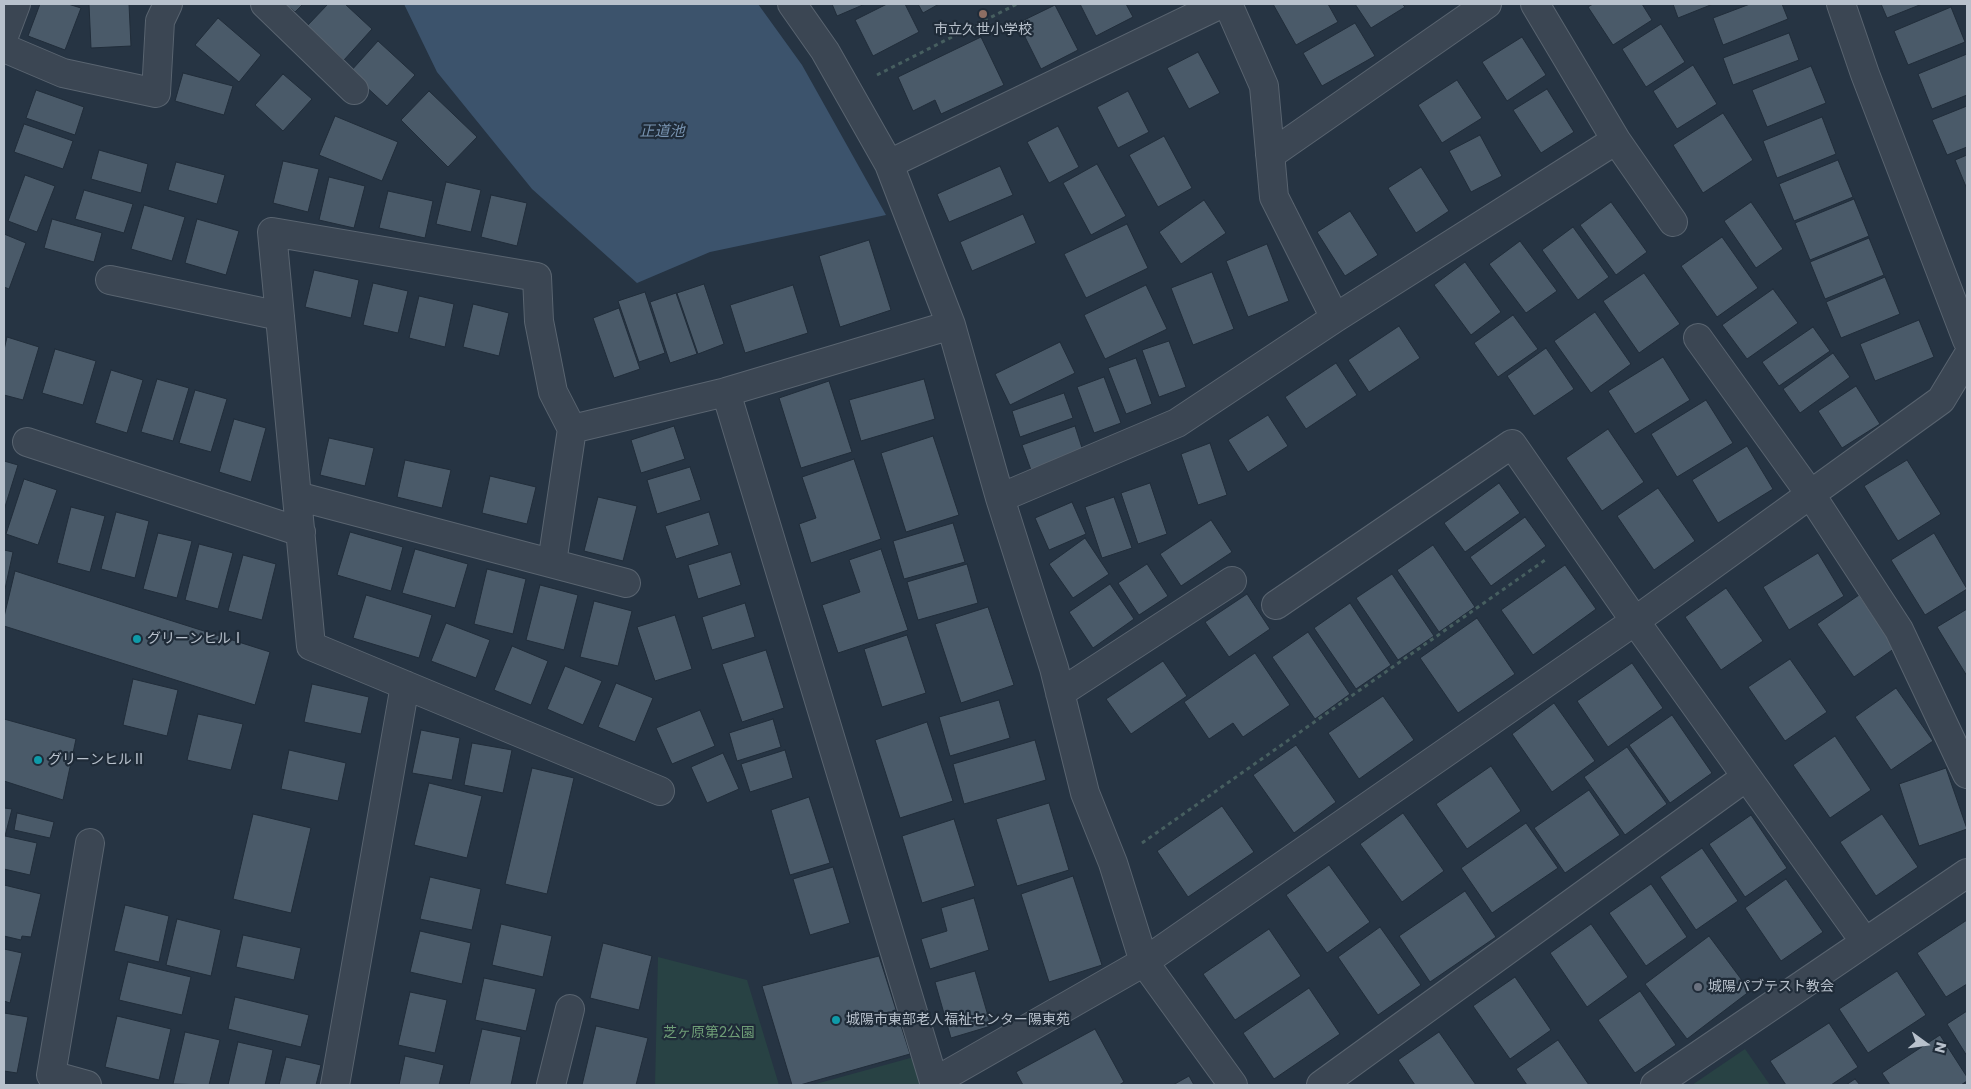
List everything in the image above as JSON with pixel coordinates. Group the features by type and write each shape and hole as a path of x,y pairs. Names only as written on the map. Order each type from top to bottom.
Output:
{"street":[{"path":"4,36 16,4"},
{"path":"4,48 63,73 156,93 160,21 168,4"},
{"path":"265,4 354,90"},
{"path":"792,4 825,51 889,164 951,325 1000,498 1060,693 1085,792 1113,864 1144,962 1233,1085"},
{"path":"889,164 1221,4"},
{"path":"1228,4 1264,86 1274,197 1335,318"},
{"path":"1270,154 1488,4"},
{"path":"1535,4 1616,140 1673,222"},
{"path":"1841,4 1864,74 1967,340"},
{"path":"1000,498 1177,423 1335,318 1616,140"},
{"path":"552,563 572,429 553,392 539,321 537,277 272,232 312,646 660,792"},
{"path":"110,280 280,316"},
{"path":"572,429 726,392 951,325"},
{"path":"1698,338 1811,495 1899,630 1967,774"},
{"path":"726,392 935,1083 1144,962 1635,621 1811,495 1826,481 1941,400 1967,356"},
{"path":"27,442 301,532"},
{"path":"1276,605 1512,444 1635,621 1865,942"},
{"path":"297,496 626,583"},
{"path":"1060,693 1232,581"},
{"path":"335,1085 405,685"},
{"path":"1322,1085 1746,777"},
{"path":"87,1085 51,1075 90,842"},
{"path":"1654,1085 1967,873"},
{"path":"551,1085 570,1009"}],"path":[{"path":"847,90 1017,4"},
{"path":"1113,864 1577,538"}],"green space":[{"name":"芝ヶ原第2公園","path":"658,957 747,980 779,1085 655,1085"},
{"path":"1745,1049 1770,1085 1692,1085"},
{"path":"914,1057 923,1085 812,1085"}],"water":[{"name":"正道池","path":"404,4 758,4 802,65 886,215 710,252 637,283 532,189 437,72"}],"building":[{"path":"40,4 68,4 81,8 65,50 28,36"},
{"path":"89,4 129,4 131,46 91,48"},
{"path":"285,4 303,4 295,12"},
{"path":"328,4 345,4 372,29 344,60 307,26"},
{"path":"832,4 865,4 837,16"},
{"path":"887,4 905,4 919,32 873,56 855,20"},
{"path":"918,4 939,4 923,13"},
{"path":"1080,4 1126,4 1133,17 1096,36"},
{"path":"1273,4 1328,4 1338,22 1296,45"},
{"path":"1355,4 1402,4 1405,7 1371,28"},
{"path":"1593,4 1642,4 1652,20 1613,45 1588,7"},
{"path":"1673,4 1713,4 1678,18"},
{"path":"1750,4 1782,4 1788,19 1723,45 1713,18"},
{"path":"1881,4 1922,4 1887,18"},
{"path":"1055,5 1078,50 1041,69 1018,23"},
{"path":"1951,7 1965,42 1908,65 1894,31"},
{"path":"218,18 261,55 239,82 195,45"},
{"path":"1355,23 1375,56 1322,86 1303,53"},
{"path":"1661,24 1685,62 1646,87 1622,49"},
{"path":"1789,33 1799,60 1733,85 1723,58"},
{"path":"981,37 1004,85 941,114 935,100 913,111 898,77"},
{"path":"1522,37 1546,75 1507,101 1482,62"},
{"path":"378,41 415,75 387,106 350,72"},
{"path":"1198,52 1220,93 1189,109 1167,68"},
{"path":"1967,54 1967,95 1932,109 1918,74"},
{"path":"1693,65 1717,104 1677,129 1653,91"},
{"path":"1811,66 1826,103 1767,127 1752,90"},
{"path":"183,73 233,86 224,115 175,101"},
{"path":"283,74 312,99 283,131 255,105"},
{"path":"1457,80 1482,118 1442,143 1418,105"},
{"path":"1547,89 1574,132 1541,153 1513,110"},
{"path":"36,90 84,107 75,135 26,118"},
{"path":"429,91 477,137 448,167 401,120"},
{"path":"1128,91 1149,132 1118,148 1097,107"},
{"path":"1967,106 1967,147 1947,155 1932,120"},
{"path":"1723,113 1753,160 1703,193 1673,145"},
{"path":"335,116 398,142 382,181 319,155"},
{"path":"1822,117 1836,154 1777,178 1763,141"},
{"path":"24,124 73,141 63,169 14,152"},
{"path":"1058,126 1079,167 1049,183 1027,142"},
{"path":"1480,135 1502,176 1471,192 1449,151"},
{"path":"1164,136 1192,188 1158,207 1129,155"},
{"path":"99,150 148,164 141,193 91,179"},
{"path":"1967,155 1967,189 1955,160"},
{"path":"1838,160 1853,197 1794,221 1779,184"},
{"path":"283,161 319,169 308,212 273,203"},
{"path":"176,162 225,175 217,204 168,190"},
{"path":"1097,164 1126,216 1091,235 1063,183"},
{"path":"1000,166 1013,195 949,222 937,194"},
{"path":"1421,167 1449,211 1416,233 1388,188"},
{"path":"25,175 55,186 37,232 8,221"},
{"path":"329,177 365,186 354,228 319,220"},
{"path":"446,182 481,190 471,232 436,224"},
{"path":"84,190 133,204 124,233 75,219"},
{"path":"388,191 433,201 425,238 379,228"},
{"path":"491,195 527,203 517,246 481,237"},
{"path":"1854,199 1869,236 1810,260 1795,223"},
{"path":"1204,200 1226,233 1181,264 1159,232"},
{"path":"1611,202 1647,252 1616,275 1580,225"},
{"path":"1751,202 1783,249 1756,268 1724,221"},
{"path":"144,205 185,217 172,261 131,249"},
{"path":"1350,211 1378,255 1345,276 1317,232"},
{"path":"1023,214 1036,243 972,271 960,242"},
{"path":"52,219 102,233 94,262 44,248"},
{"path":"197,219 239,231 226,275 185,263"},
{"path":"1127,224 1148,268 1086,298 1064,254"},
{"path":"1573,227 1609,277 1578,300 1542,250"},
{"path":"4,234 26,243 9,289 4,287"},
{"path":"1722,237 1758,288 1717,317 1681,266"},
{"path":"1869,238 1884,275 1825,299 1810,262"},
{"path":"869,240 891,310 840,327 819,256"},
{"path":"1520,241 1557,291 1526,313 1489,264"},
{"path":"1267,244 1289,301 1248,317 1226,261"},
{"path":"1465,262 1501,312 1471,335 1434,285"},
{"path":"314,270 359,280 351,318 305,307"},
{"path":"1212,272 1234,329 1193,345 1171,288"},
{"path":"1644,273 1680,324 1639,353 1603,301"},
{"path":"1885,277 1900,314 1841,338 1826,302"},
{"path":"373,283 408,291 398,333 363,325"},
{"path":"704,284 724,344 698,354 677,293"},
{"path":"793,285 808,333 745,353 730,305"},
{"path":"1146,285 1167,329 1105,359 1084,315"},
{"path":"1773,289 1798,323 1747,359 1722,325"},
{"path":"645,292 665,353 639,362 618,301"},
{"path":"676,293 697,354 670,363 650,302"},
{"path":"419,296 454,304 445,347 409,338"},
{"path":"473,304 509,313 499,356 463,347"},
{"path":"619,308 640,369 614,378 593,318"},
{"path":"1595,312 1631,364 1591,393 1554,341"},
{"path":"1513,315 1538,349 1498,377 1474,343"},
{"path":"1919,320 1934,357 1875,381 1860,344"},
{"path":"1399,326 1420,358 1369,392 1348,360"},
{"path":"1813,327 1830,351 1779,386 1762,362"},
{"path":"7,337 39,347 23,400 4,395 4,350"},
{"path":"1169,341 1186,387 1159,397 1142,350"},
{"path":"1060,342 1075,373 1010,405 995,374"},
{"path":"1546,348 1574,389 1534,416 1507,376"},
{"path":"55,349 96,361 83,405 42,393"},
{"path":"1833,353 1850,377 1800,413 1783,389"},
{"path":"1663,357 1690,400 1635,434 1608,391"},
{"path":"1136,358 1152,404 1126,414 1108,368"},
{"path":"1336,363 1357,395 1306,429 1285,397"},
{"path":"111,370 143,380 127,433 95,423"},
{"path":"1104,377 1121,423 1094,433 1077,387"},
{"path":"157,379 189,388 173,441 141,432"},
{"path":"924,379 935,419 861,441 849,400"},
{"path":"829,381 852,452 801,468 779,398"},
{"path":"1856,386 1880,424 1842,448 1818,411"},
{"path":"195,390 227,399 211,452 179,443"},
{"path":"1064,393 1073,418 1020,437 1012,411"},
{"path":"1706,400 1733,443 1677,477 1651,434"},
{"path":"1268,415 1288,446 1248,472 1228,440"},
{"path":"234,419 266,428 251,482 219,472"},
{"path":"674,426 685,459 641,473 631,440"},
{"path":"1075,426 1083,451 1031,470 1022,445"},
{"path":"1608,429 1644,482 1602,511 1566,458"},
{"path":"933,436 959,515 906,532 881,453"},
{"path":"329,438 374,448 365,486 320,475"},
{"path":"1210,443 1227,495 1198,505 1181,454"},
{"path":"1747,446 1773,489 1718,523 1692,480"},
{"path":"854,459 881,539 811,563 799,524 816,518 802,477"},
{"path":"405,460 451,470 442,508 397,497"},
{"path":"1907,460 1941,514 1898,541 1864,486"},
{"path":"4,461 18,465 4,510"},
{"path":"690,467 701,500 657,514 647,480"},
{"path":"490,476 536,487 527,524 482,513"},
{"path":"24,479 57,490 38,545 6,534"},
{"path":"1150,483 1167,534 1138,544 1121,493"},
{"path":"1499,483 1520,513 1465,552 1444,523"},
{"path":"1658,488 1695,541 1654,570 1617,516"},
{"path":"598,497 637,506 623,561 584,551"},
{"path":"1114,497 1132,548 1102,558 1085,507"},
{"path":"1072,502 1086,534 1049,550 1035,518"},
{"path":"71,507 105,516 90,572 57,563"},
{"path":"116,512 149,521 135,578 101,569"},
{"path":"709,512 719,545 676,559 665,526"},
{"path":"1525,517 1546,546 1491,586 1470,557"},
{"path":"1211,520 1232,552 1181,586 1160,554"},
{"path":"953,523 965,562 904,579 893,541"},
{"path":"350,532 403,547 391,591 337,575"},
{"path":"158,533 192,541 177,598 143,589"},
{"path":"1934,533 1967,589 1925,615 1891,560"},
{"path":"1085,538 1109,574 1073,598 1049,564"},
{"path":"199,544 233,553 218,609 185,600"},
{"path":"1433,545 1475,607 1439,632 1397,570"},
{"path":"415,549 468,564 455,608 402,593"},
{"path":"881,549 908,630 838,653 822,605 860,592 849,560"},
{"path":"4,550 13,552 5,589 4,589"},
{"path":"731,552 741,585 698,599 688,565"},
{"path":"1818,553 1844,596 1789,630 1763,587"},
{"path":"243,555 276,564 262,620 228,611"},
{"path":"967,564 978,603 918,620 907,582"},
{"path":"1147,564 1168,596 1139,615 1118,583"},
{"path":"1565,565 1596,609 1533,655 1501,610"},
{"path":"487,569 526,579 513,634 474,624"},
{"name":"グリーンヒルⅠ","path":"15,571 270,652 255,705 4,626 4,617"},
{"path":"1392,574 1434,636 1398,660 1356,598"},
{"path":"1110,584 1134,619 1093,648 1069,612"},
{"path":"540,585 578,595 564,650 526,640"},
{"path":"1726,588 1763,641 1721,670 1685,617"},
{"path":"1247,594 1270,629 1229,657 1205,622"},
{"path":"366,595 432,615 419,658 353,638"},
{"path":"1859,595 1895,648 1854,677 1817,624"},
{"path":"594,601 632,611 618,666 580,657"},
{"path":"745,603 755,637 712,650 702,617"},
{"path":"1350,603 1391,665 1356,689 1314,628"},
{"path":"988,607 1014,685 961,703 935,624"},
{"path":"1967,609 1967,676 1937,627"},
{"path":"675,615 692,669 655,681 637,627"},
{"path":"1477,618 1515,674 1458,713 1420,658"},
{"path":"446,623 490,640 476,678 431,661"},
{"path":"1308,632 1350,694 1315,719 1272,657"},
{"path":"907,635 926,693 882,707 864,649"},
{"path":"512,646 548,661 531,705 494,690"},
{"path":"766,650 784,708 742,722 722,664"},
{"path":"1255,653 1290,705 1243,737 1233,723 1209,739 1184,702"},
{"path":"1790,659 1827,712 1785,741 1748,687"},
{"path":"1163,661 1187,696 1131,734 1106,699"},
{"path":"1632,663 1663,708 1608,747 1577,701"},
{"path":"565,666 602,681 583,725 547,709"},
{"path":"133,679 178,690 167,736 123,725"},
{"path":"616,683 653,698 635,742 598,727"},
{"path":"312,684 369,697 361,734 304,722"},
{"path":"1896,688 1933,741 1891,770 1855,717"},
{"path":"1383,696 1414,740 1359,779 1328,733"},
{"path":"999,700 1010,738 950,756 939,717"},
{"path":"1554,703 1595,761 1552,792 1512,734"},
{"path":"700,710 715,746 672,764 656,728"},
{"path":"198,714 243,724 231,770 187,760"},
{"path":"1672,715 1712,773 1670,803 1629,745"},
{"name":"グリーンヒルⅡ","path":"4,719 76,739 63,800 4,781"},
{"path":"773,719 781,747 737,761 729,733"},
{"path":"927,722 953,801 900,818 875,740"},
{"path":"421,730 460,738 452,780 412,773"},
{"path":"1835,736 1871,790 1830,818 1793,765"},
{"path":"1035,740 1046,780 964,804 953,764"},
{"path":"472,743 512,750 503,793 464,785"},
{"path":"1296,745 1336,802 1294,833 1253,775"},
{"path":"1627,747 1667,804 1625,835 1584,777"},
{"path":"289,750 346,763 338,801 281,789"},
{"path":"785,750 793,778 750,792 741,764"},
{"path":"723,753 739,789 707,803 691,767"},
{"path":"1491,766 1521,811 1467,849 1436,804"},
{"path":"532,768 574,778 547,894 505,884"},
{"path":"1946,768 1967,829 1919,846 1899,784"},
{"path":"429,783 482,796 467,858 414,845"},
{"path":"1589,790 1620,835 1565,873 1534,828"},
{"path":"809,797 830,863 790,875 771,810"},
{"path":"1049,803 1069,870 1017,886 996,819"},
{"path":"1222,806 1254,852 1188,897 1157,851"},
{"path":"4,808 12,809 5,836 37,843 30,875 4,869"},
{"path":"17,813 54,822 50,838 14,830"},
{"path":"1403,813 1444,871 1402,902 1360,844"},
{"path":"253,814 311,828 291,913 233,899"},
{"path":"1882,814 1918,867 1876,896 1840,842"},
{"path":"1751,815 1787,868 1745,897 1709,844"},
{"path":"954,819 975,886 922,903 902,836"},
{"path":"1526,823 1558,868 1492,913 1461,868"},
{"path":"1702,848 1738,901 1696,930 1660,877"},
{"path":"1329,865 1370,922 1327,953 1286,895"},
{"path":"833,867 850,923 810,935 793,879"},
{"path":"1073,876 1102,965 1049,982 1021,894"},
{"path":"430,877 481,889 472,930 420,919"},
{"path":"1786,879 1823,932 1781,961 1745,908"},
{"path":"1651,884 1687,937 1646,966 1609,913"},
{"path":"4,885 41,894 31,937 22,936 21,940 4,936"},
{"path":"1465,891 1496,937 1430,982 1399,936"},
{"path":"974,898 989,950 930,969 921,939 947,931 941,908"},
{"path":"125,905 169,916 159,962 114,951"},
{"path":"177,919 221,930 211,976 166,965"},
{"path":"1967,920 1967,984 1946,997 1917,953"},
{"path":"501,924 552,936 543,977 492,965"},
{"path":"1591,924 1628,977 1587,1007 1550,953"},
{"path":"1380,927 1421,985 1378,1015 1338,957"},
{"path":"1269,929 1301,976 1235,1020 1203,974"},
{"path":"420,931 471,943 462,984 410,972"},
{"path":"243,935 301,948 294,980 236,967"},
{"name":"城陽パブテスト教会","path":"1709,936 1750,991 1687,1039 1645,984"},
{"path":"603,943 652,956 639,1010 590,998"},
{"path":"4,949 22,953 10,1003 4,1001"},
{"name":"城陽市東部老人福祉センター陽東苑","path":"879,956 910,1054 800,1085 792,1085 762,986"},
{"path":"128,962 191,977 182,1015 119,1000"},
{"path":"975,971 991,1026 951,1038 935,982"},
{"path":"1897,971 1926,1015 1868,1053 1839,1009"},
{"path":"1515,977 1551,1030 1510,1059 1473,1006"},
{"path":"484,978 536,989 526,1031 475,1020"},
{"path":"1309,988 1340,1034 1274,1079 1243,1033"},
{"path":"1640,991 1676,1045 1635,1073 1598,1020"},
{"path":"410,992 447,1000 435,1053 398,1045"},
{"path":"235,997 309,1015 301,1047 228,1029"},
{"path":"1967,1011 1967,1056 1947,1024"},
{"path":"4,1013 28,1017 17,1073 4,1071"},
{"path":"117,1016 171,1029 159,1080 105,1067"},
{"path":"1829,1023 1858,1067 1831,1085 1786,1085 1770,1061"},
{"path":"596,1026 648,1038 636,1085 582,1085"},
{"path":"482,1029 521,1037 511,1085 469,1085"},
{"path":"1095,1029 1124,1082 1119,1085 1023,1085 1016,1072"},
{"path":"185,1032 220,1040 209,1085 173,1084"},
{"path":"1439,1032 1476,1085 1415,1085 1398,1060"},
{"path":"1940,1035 1967,1077 1967,1081 1961,1085 1890,1085 1882,1073"},
{"path":"1558,1040 1589,1085 1527,1085 1516,1069"},
{"path":"238,1042 273,1050 265,1085 228,1085"},
{"path":"405,1056 444,1065 439,1085 399,1085"},
{"path":"286,1057 321,1065 316,1085 279,1085"},
{"path":"1189,1076 1194,1085 1173,1085"},
{"path":"1855,1079 1860,1085 1846,1085"}],"place":[{"name":"市立久世小学校","path":"983,14"},
{"name":"グリーンヒルⅠ","path":"137,639"},
{"name":"グリーンヒルⅡ","path":"38,760"},
{"name":"城陽パブテスト教会","path":"1698,987"},
{"name":"城陽市東部老人福祉センター陽東苑","path":"836,1020"}]}
